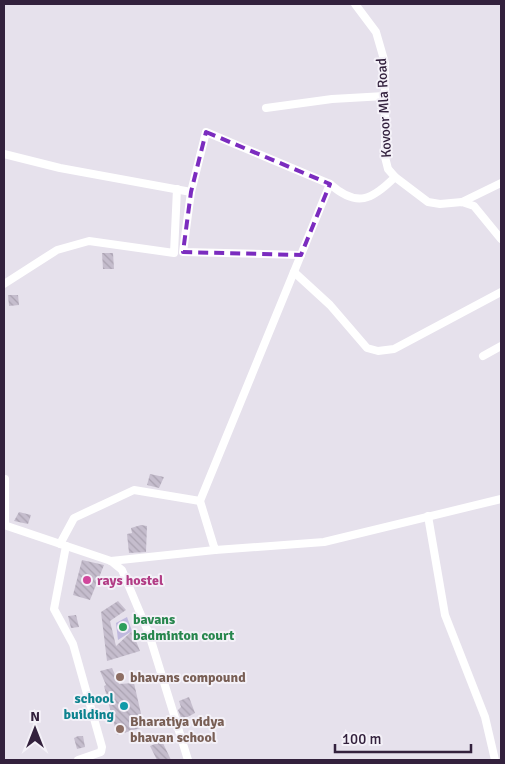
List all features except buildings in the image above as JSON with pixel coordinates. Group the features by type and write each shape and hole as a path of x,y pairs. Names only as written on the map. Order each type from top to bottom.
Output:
{"street":[{"name":"Kovoor Mla Road","path":"355,4 376,32 385,63 385,157 388,169 428,202 440,204 462,202"},
{"path":"266,108 332,99 385,96"},
{"path":"301,256 183,252 191,192 206,132 330,184 344,196 361,200 379,193 395,176"},
{"path":"4,154 60,168 191,192"},
{"path":"462,202 501,183"},
{"path":"215,550 200,501 330,184"},
{"path":"4,284 57,250 89,241 174,253 177,189"},
{"path":"462,202 474,206 501,239"},
{"path":"294,272 330,305 366,348 378,351 394,349 501,292"},
{"path":"484,356 501,346"},
{"path":"5,479 4,525 110,561 122,570 149,634 188,760"},
{"path":"78,760 98,754 102,747 73,644 54,609 63,545 74,518 134,490 200,501"},
{"path":"110,561 215,550 324,542 501,499"},
{"path":"428,516 445,615 485,717 495,760"}],"highlighted area":[{"path":"206,132 330,184 301,255 183,252 191,192"}],"shaded area":[{"name":"bavans badminton court","path":"127,617 132,631 118,640 116,623"}],"place":[{"name":"rays hostel","path":"87,580"},
{"name":"bavans badminton court","path":"123,627"},
{"name":"bhavans compound","path":"120,677"},
{"name":"school building","path":"124,706"},
{"name":"Bharatiya vidya bhavan school","path":"120,729"}]}
